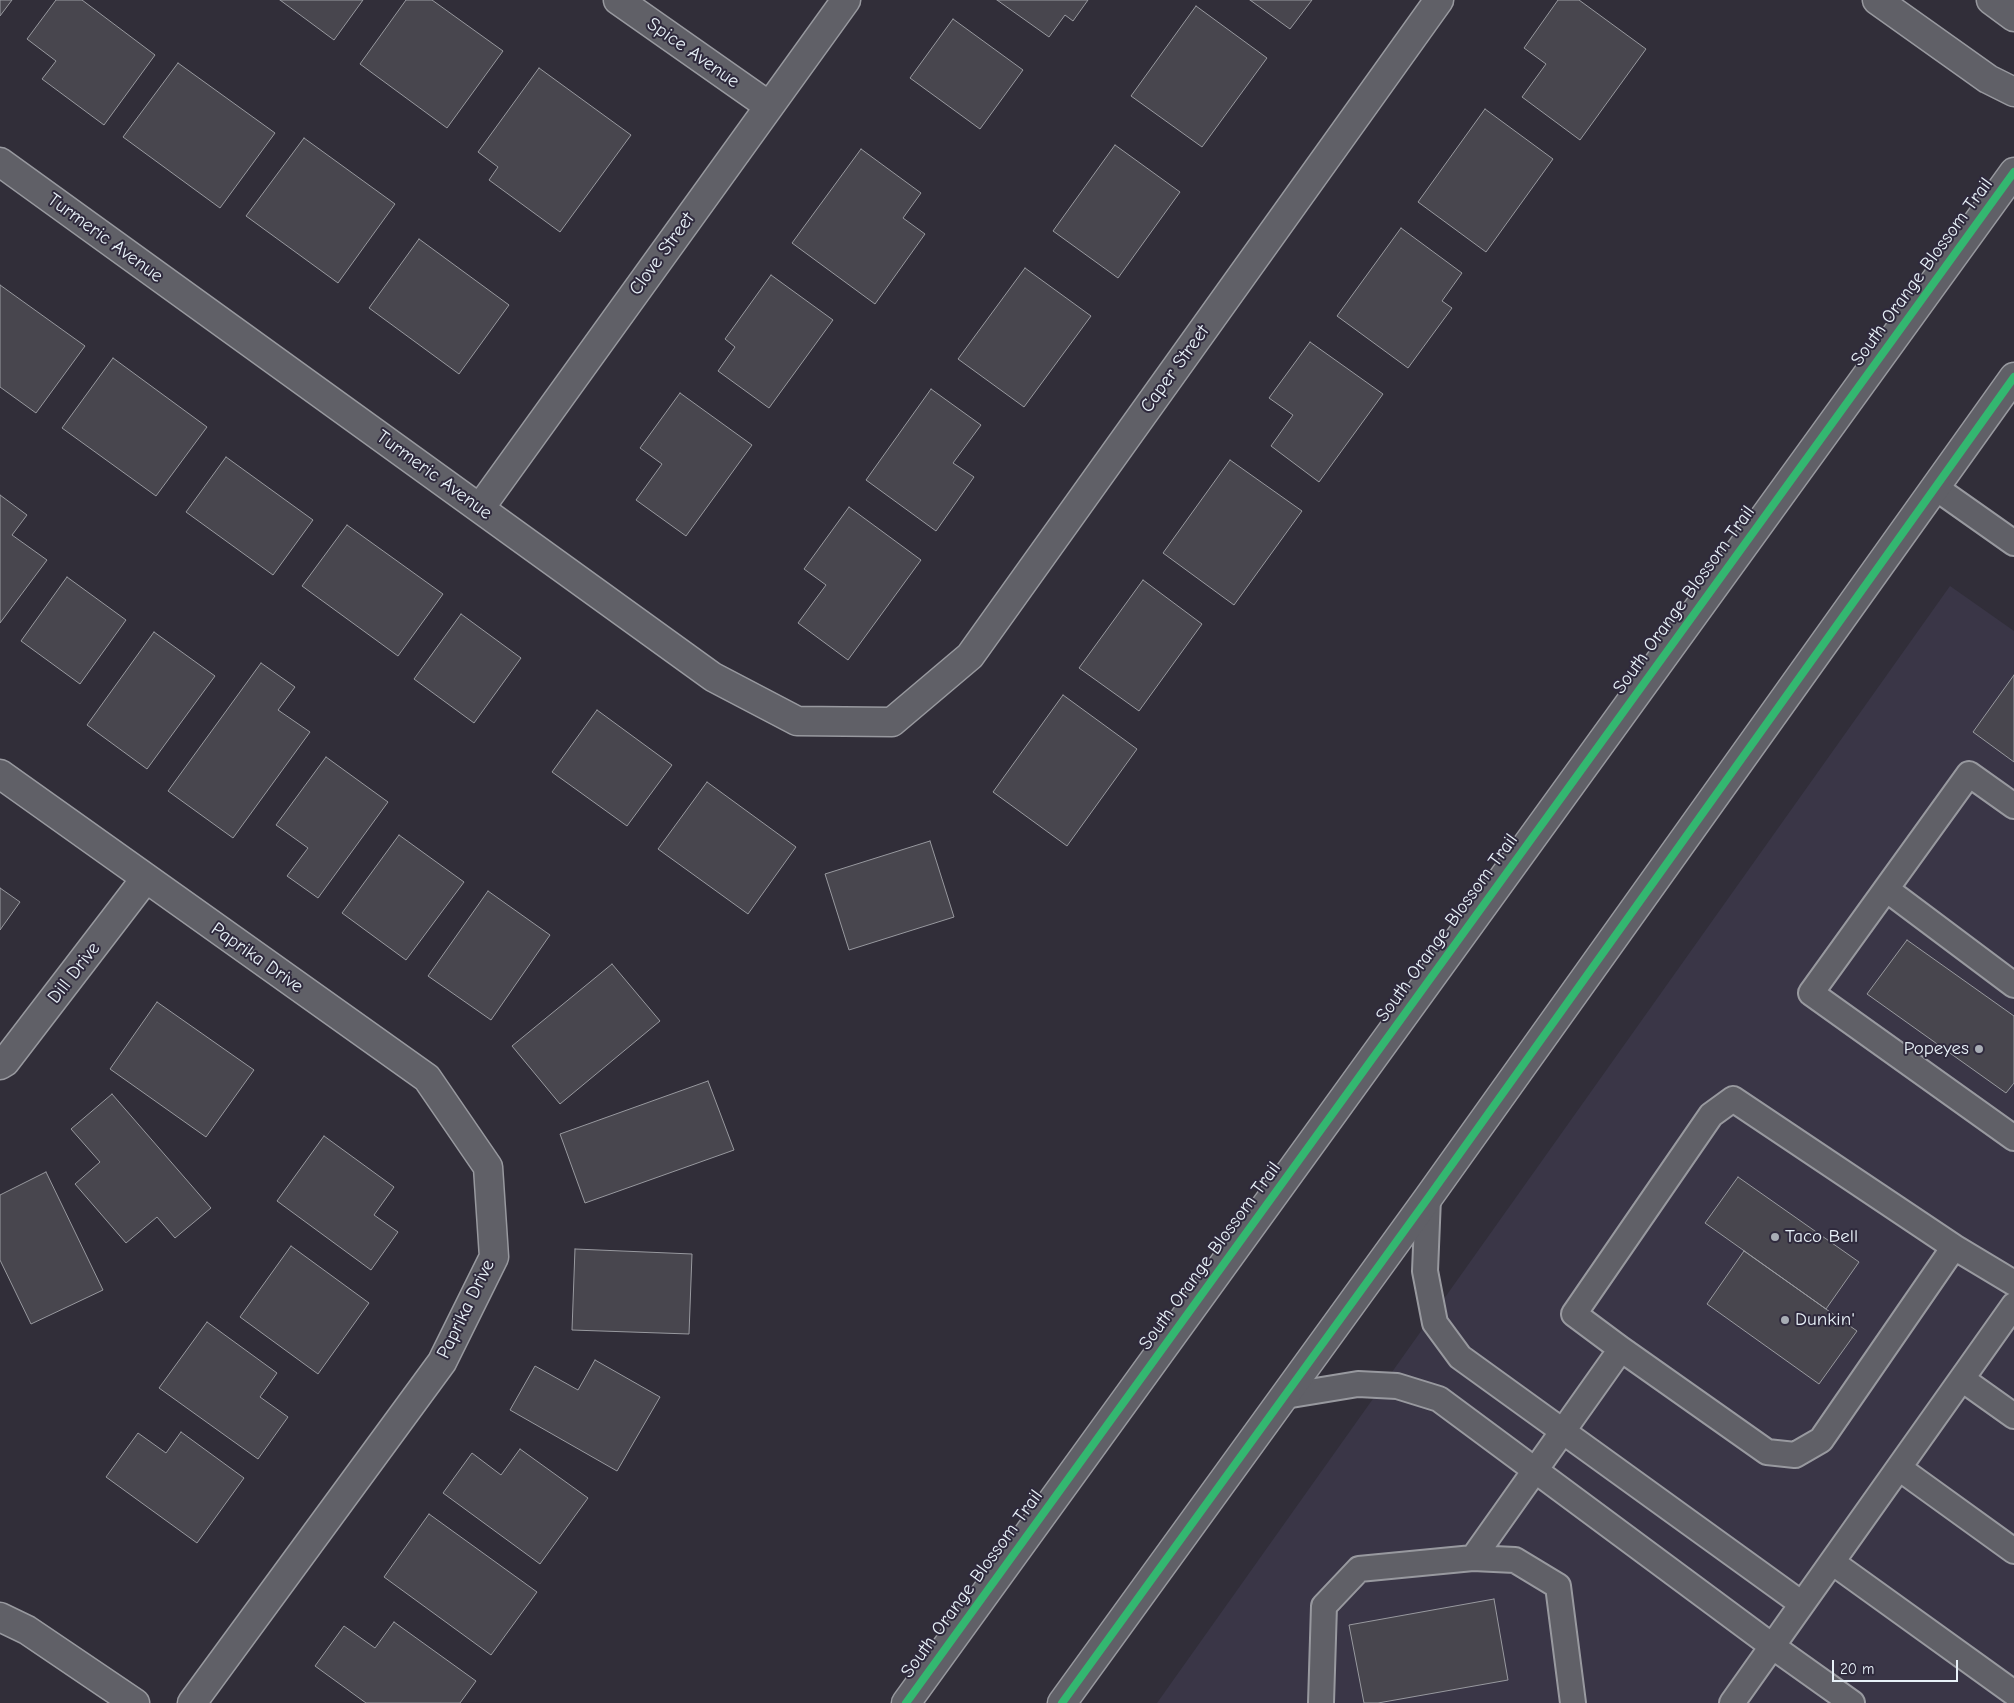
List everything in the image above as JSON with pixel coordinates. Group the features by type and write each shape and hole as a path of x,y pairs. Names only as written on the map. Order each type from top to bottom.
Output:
{"street":[{"name":"Spice Avenue","path":"618,0 769,106"},
{"name":"Clove Street","path":"480,508 846,0"},
{"name":"Caper Street","path":"892,722 970,656 1439,0"},
{"path":"1877,0 1988,79 2014,92"},
{"path":"1992,0 2014,17"},
{"name":"Turmeric Avenue","path":"0,162 713,677 797,722 892,722"},
{"name":"South Orange Blossom Trail","path":"906,1703 2014,172"},
{"path":"1062,1703 1428,1198 2014,377"},
{"name":"Paprika Drive","path":"0,774 427,1078 488,1167 494,1258 442,1362 192,1703"},
{"name":"Dill Drive","path":"0,1065 5,1062 146,878"},
{"path":"0,1617 27,1630 136,1703"}],"lane":[{"path":"1936,488 2014,543"},
{"path":"2014,806 1969,774 1811,993 2014,1137"},
{"path":"1886,889 2014,985"},
{"path":"1954,1247 1821,1440 1794,1456 1767,1452 1574,1314 1710,1115 1733,1099 1954,1247 2014,1283"},
{"path":"1428,1198 1425,1271 1434,1323 1460,1357 1802,1604"},
{"path":"1732,1703 2014,1306"},
{"path":"1472,1558 1621,1349"},
{"path":"1962,1379 2014,1416"},
{"path":"1285,1396 1358,1384 1397,1386 1438,1398 1772,1646 1852,1703"},
{"path":"1899,1468 2014,1551"},
{"path":"1321,1703 1324,1606 1359,1569 1472,1558 1515,1560 1558,1586 1573,1703"},
{"path":"1832,1562 2014,1693"}],"shaded area":[{"path":"1950,586 2014,631 2014,1703 1157,1703"}],"building":[{"path":"0,0 12,0 0,16"},
{"path":"56,0 82,0 155,55 104,125 42,79 56,61 27,39"},
{"path":"280,0 363,0 334,40"},
{"path":"406,0 432,0 503,51 447,128 360,64"},
{"path":"997,0 1088,0 1073,21 1065,15 1049,37"},
{"path":"1250,0 1312,0 1290,29"},
{"path":"1558,0 1579,0 1646,49 1580,140 1522,97 1546,64 1524,48"},
{"path":"1196,6 1267,58 1202,147 1131,96"},
{"path":"953,19 1023,70 980,129 910,78"},
{"path":"178,63 275,133 220,208 123,137"},
{"path":"539,68 631,135 560,232 489,180 498,167 478,152"},
{"path":"1485,109 1553,159 1486,252 1418,202"},
{"path":"304,138 395,204 338,283 246,216"},
{"path":"1115,145 1180,192 1118,278 1053,231"},
{"path":"861,149 921,193 903,218 925,234 875,304 792,243"},
{"path":"1401,228 1462,273 1442,301 1452,308 1408,368 1337,316"},
{"path":"419,239 509,305 459,374 369,308"},
{"path":"1025,268 1091,316 1024,407 958,359"},
{"path":"771,275 833,320 769,408 718,371 735,347 725,339"},
{"path":"0,285 85,346 36,413 0,387"},
{"path":"1310,342 1383,394 1319,482 1271,446 1293,415 1269,398"},
{"path":"113,358 207,427 156,496 62,428"},
{"path":"931,389 981,425 953,463 974,477 936,531 866,480"},
{"path":"680,393 752,445 686,536 636,500 662,464 640,448"},
{"path":"226,457 313,520 273,575 186,512"},
{"path":"1230,460 1302,511 1234,605 1163,553"},
{"path":"0,495 27,515 12,535 47,560 0,623"},
{"path":"849,507 921,560 848,660 798,623 826,585 804,569"},
{"path":"347,525 443,594 398,656 302,586"},
{"path":"67,577 126,620 80,684 21,641"},
{"path":"1143,580 1202,624 1139,711 1079,668"},
{"path":"461,614 521,658 474,723 414,679"},
{"path":"154,632 215,676 147,769 87,725"},
{"path":"261,663 295,687 278,710 310,732 233,838 168,791"},
{"path":"2014,675 2014,762 1973,732"},
{"path":"1063,695 1137,749 1067,846 993,792"},
{"path":"597,710 672,765 627,826 552,772"},
{"path":"326,757 388,802 318,898 287,876 308,848 276,825"},
{"path":"707,782 796,847 748,914 658,849"},
{"path":"399,835 464,882 406,960 342,913"},
{"path":"930,841 954,917 849,950 825,874"},
{"path":"0,888 20,902 0,930"},
{"path":"488,891 550,935 491,1020 428,976"},
{"name":"Popeyes","path":"1907,940 2014,1016 2014,1083 2006,1093 1867,994"},
{"path":"612,964 660,1021 560,1104 512,1046"},
{"path":"157,1002 254,1070 206,1137 110,1069"},
{"path":"708,1081 734,1150 585,1203 560,1134"},
{"path":"112,1094 211,1208 175,1238 157,1217 126,1243 75,1184 100,1162 71,1129"},
{"path":"324,1136 394,1187 374,1215 398,1232 371,1270 277,1201"},
{"path":"46,1172 103,1290 31,1324 0,1260 0,1195"},
{"name":"Taco Bell","path":"1738,1177 1859,1262 1826,1309 1705,1223"},
{"path":"291,1246 369,1303 318,1374 240,1317"},
{"path":"575,1249 692,1254 689,1334 572,1330"},
{"name":"Dunkin'","path":"1744,1251 1857,1331 1819,1384 1707,1304"},
{"path":"207,1322 277,1373 260,1397 288,1417 258,1459 159,1388"},
{"path":"595,1360 660,1397 617,1471 510,1410 535,1366 578,1390"},
{"path":"181,1432 244,1478 197,1543 106,1477 138,1433 166,1453"},
{"path":"520,1449 588,1498 540,1564 443,1493 472,1453 501,1475"},
{"path":"429,1514 537,1592 491,1655 384,1577"},
{"path":"1494,1599 1508,1680 1378,1703 1364,1703 1349,1625"},
{"path":"394,1622 476,1681 460,1703 366,1703 315,1666 344,1626 375,1648"}],"cycle path":[{"path":"906,1703 2014,172"},
{"path":"1062,1703 1428,1198 2014,377"}],"place":[{"name":"Popeyes","path":"1979,1049"},
{"name":"Taco Bell","path":"1775,1237"},
{"name":"Dunkin'","path":"1785,1320"}]}
